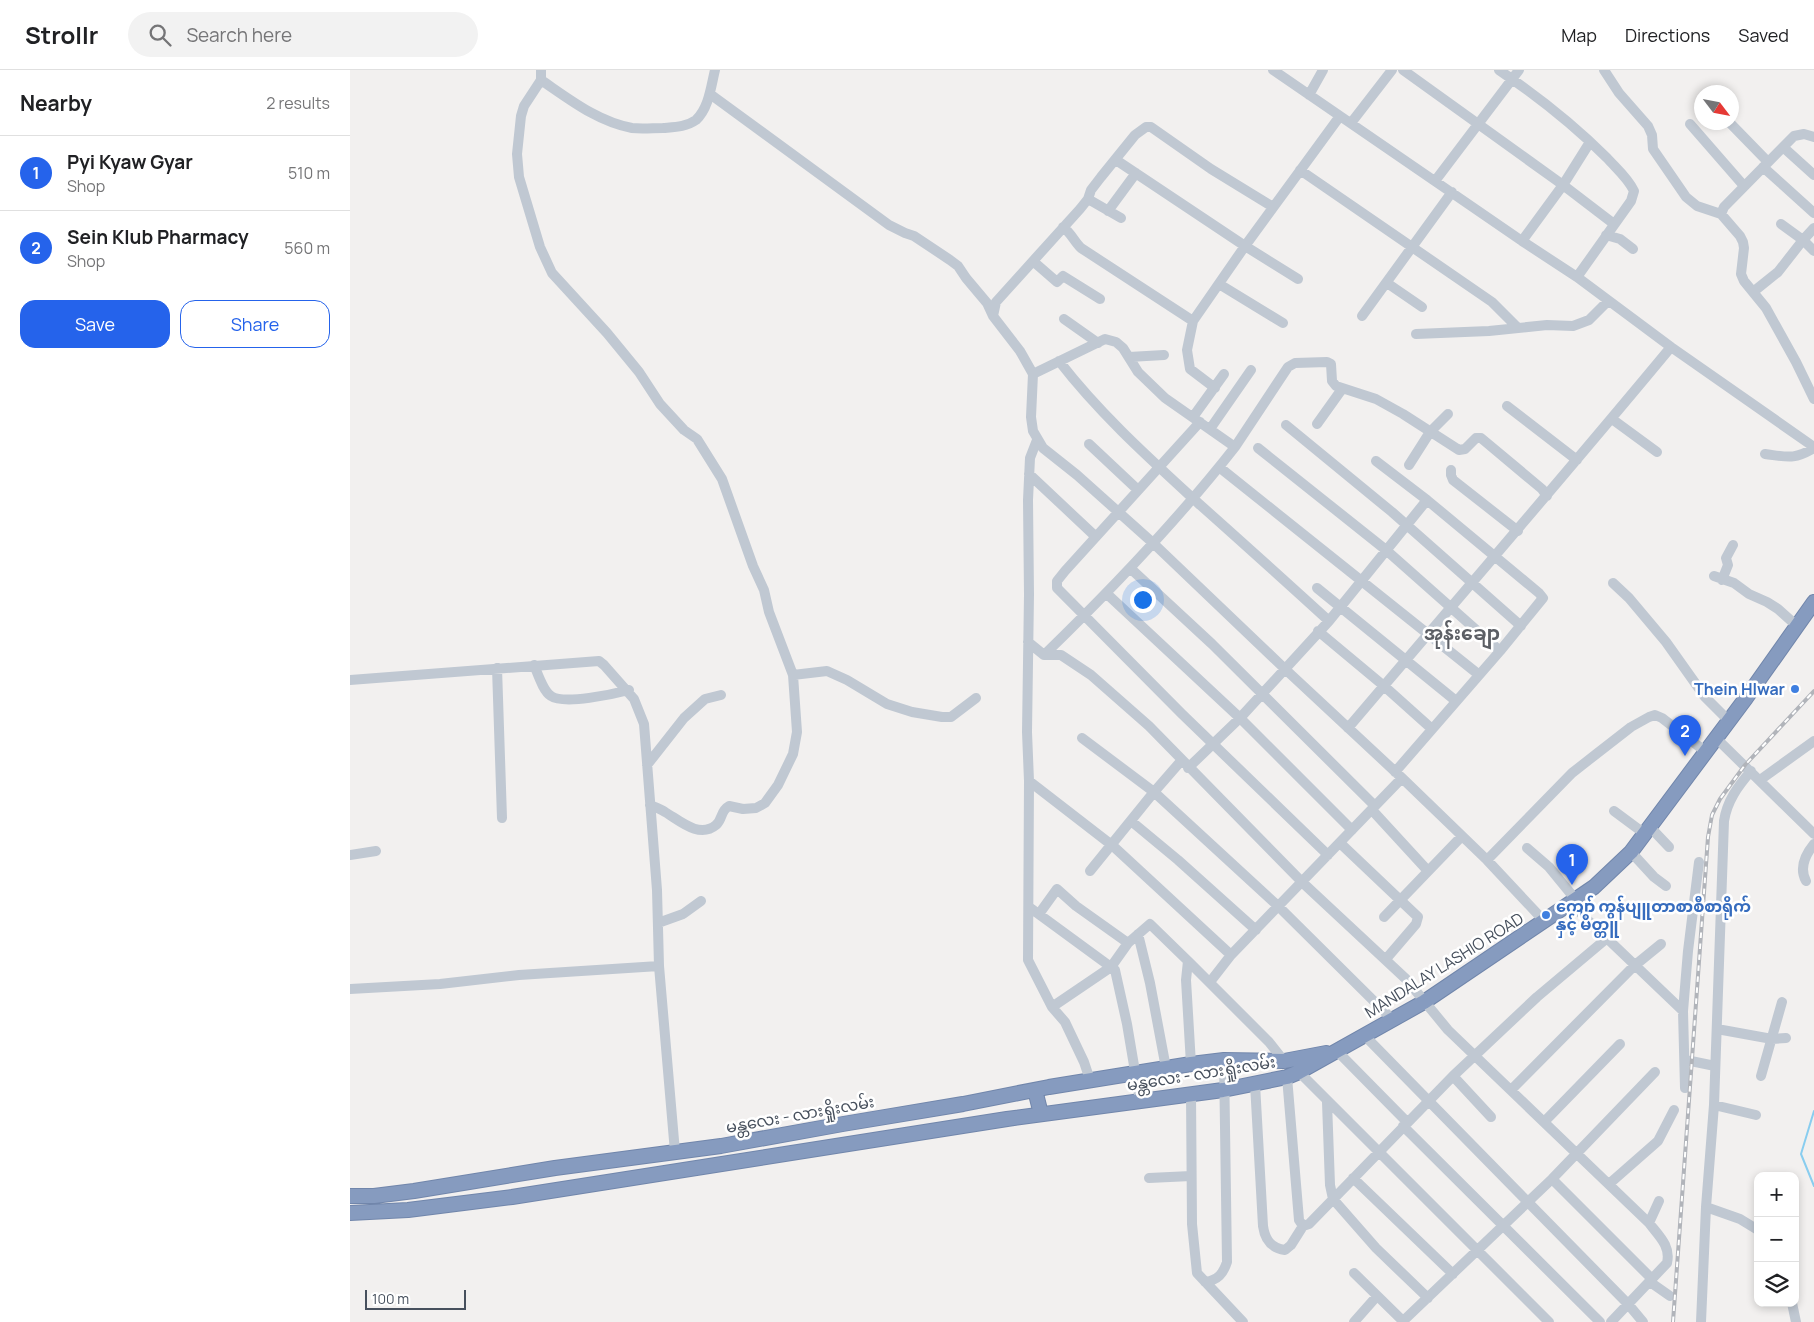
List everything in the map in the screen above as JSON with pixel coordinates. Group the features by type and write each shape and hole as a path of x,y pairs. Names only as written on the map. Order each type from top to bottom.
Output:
{"highway":[{"name":"MANDALAY LASHIO ROAD","path":"1335,1052 1424,1002 1545,922 1594,887 1631,852 1648,831 1814,602"},
{"name":"မန္တလေး - လားရှိုးလမ်း","path":"350,1196 374,1196 414,1191 555,1168 721,1146 1090,1080 1191,1064 1224,1060 1284,1061 1335,1052"},
{"name":"မန္တလေး - လားရှိုးလမ်း","path":"350,1213 408,1210 512,1197 1041,1114 1223,1090 1293,1075 1335,1052"},
{"path":"1035,1090 1041,1114"}],"street":[{"path":"650,806 665,811 689,827 707,830 716,824 723,810 729,806 743,809 756,808 765,803 778,785 793,754 796,742 793,675 769,612 764,590 753,566 722,479 697,439 684,430 660,404 638,372 607,333 552,272 540,247 519,177 517,154 521,116 524,106 541,75 584,110 621,125 634,128 681,127 696,120 703,109 710,94 715,70"},
{"path":"1273,70 1577,277 1671,347 1814,447 1799,456 1765,454"},
{"path":"1309,95 1323,70"},
{"path":"1351,123 1392,70"},
{"path":"1403,70 1614,224"},
{"path":"1499,70 1556,110 1630,182 1634,191 1631,201 1577,277"},
{"path":"1435,181 1519,70"},
{"path":"1604,70 1619,94 1648,126 1652,135 1653,149 1686,197 1697,206 1721,214 1740,236 1744,248 1741,274 1748,288 1766,308 1814,399"},
{"path":"710,94 889,225 905,234 914,236 958,266 966,278 991,302 993,316 1020,351 1033,374 1031,417 1033,431 1043,448 1077,475 1153,543 1399,775 1487,860 1545,922"},
{"path":"1215,388 1190,369 1187,350 1193,321 1340,116"},
{"path":"1690,124 1744,186"},
{"path":"991,302 1034,262 1088,199 1096,184 1135,135 1146,128 1152,127 1212,169 1273,207"},
{"path":"1736,130 1766,165 1814,213"},
{"path":"1721,214 1724,206 1794,136 1804,134 1814,137"},
{"path":"1522,241 1563,185 1590,142"},
{"path":"1783,147 1814,175"},
{"path":"1116,160 1298,279"},
{"path":"1300,170 1492,302 1518,328"},
{"path":"1108,211 1136,173"},
{"path":"1362,316 1452,192"},
{"path":"1088,199 1120,218"},
{"path":"1781,224 1803,240 1814,251"},
{"path":"1063,227 1069,232 1073,241 1081,248 1193,321"},
{"path":"1753,292 1778,272 1814,228"},
{"path":"1606,235 1620,239 1633,249"},
{"path":"1034,262 1057,282 1063,276 1100,300"},
{"path":"1387,282 1422,307"},
{"path":"1219,284 1283,323"},
{"path":"1416,334 1489,331 1547,325 1573,326 1589,320 1608,300"},
{"path":"1064,319 1098,343"},
{"path":"1033,374 1105,340 1116,342 1129,357 1138,372 1165,398 1235,446"},
{"path":"1348,728 1472,582 1518,531 1671,347"},
{"path":"1129,357 1164,355"},
{"path":"1059,362 1079,388 1106,417 1159,468 1329,621"},
{"path":"1044,654 1106,594 1193,498 1235,446 1288,366 1295,363 1327,362 1331,364 1332,381 1336,386 1376,399 1459,450 1465,449 1476,438 1480,438 1542,489 1547,496"},
{"path":"1210,429 1251,370"},
{"path":"1224,374 1196,419 1159,468 1095,536 1057,582 1057,588 1182,714 1328,856"},
{"path":"1317,424 1342,389"},
{"path":"1507,406 1577,460"},
{"path":"1409,465 1430,432 1448,414"},
{"path":"1612,418 1657,452"},
{"path":"1286,425 1407,525 1521,626"},
{"path":"1037,440 1030,458 1029,474 1028,960 1052,1007 1064,1022 1084,1062 1090,1080"},
{"path":"1089,444 1138,490"},
{"path":"1258,448 1386,550 1500,651"},
{"path":"1210,982 1231,955 1374,808 1432,729 1521,626 1542,598 1539,593 1427,500 1376,461"},
{"path":"1219,467 1478,674"},
{"path":"1451,470 1454,480 1518,531"},
{"path":"1029,474 1095,536"},
{"path":"1090,871 1113,846 1154,792 1240,718 1329,621 1427,500"},
{"path":"1733,545 1726,558 1728,565 1718,578 1734,583 1749,594 1778,609 1797,626"},
{"path":"1130,568 1212,644 1262,694 1374,808 1428,871"},
{"path":"1613,583 1629,598 1666,642 1705,697 1729,721"},
{"path":"1317,588 1456,701"},
{"path":"1106,594 1240,718 1352,830"},
{"path":"1318,631 1432,729"},
{"path":"1028,642 1044,654 1061,655 1091,675 1149,726 1303,883 1406,979 1448,1030 1649,1223 1667,1246 1670,1253 1667,1263 1611,1322"},
{"path":"350,680 599,661 629,690 641,712 644,724 658,923 659,966 675,1152"},
{"path":"534,665 551,696 561,699 604,697 629,690"},
{"path":"497,668 502,818"},
{"path":"793,675 827,671 854,684 869,695 887,704 912,712 942,717 951,717 976,698"},
{"path":"647,766 684,718 705,699 721,695"},
{"path":"1487,860 1572,773 1631,727 1649,717 1662,718 1706,752"},
{"path":"1082,738 1154,792 1279,907 1393,1020"},
{"path":"1716,738 1814,834"},
{"path":"1760,780 1814,741"},
{"path":"1701,1322 1706,1207 1714,1104 1720,896 1726,810 1739,785 1751,771"},
{"path":"1029,781 1113,846 1231,955"},
{"path":"1614,812 1648,831 1669,847"},
{"path":"1131,821 1256,930"},
{"path":"1384,918 1462,836"},
{"path":"1340,843 1418,917 1416,924 1386,959"},
{"path":"1806,882 1803,875 1804,863 1807,853 1814,844"},
{"path":"1528,848 1549,867 1574,902 1606,939 1683,1011"},
{"path":"350,855 376,851"},
{"path":"1631,852 1654,877 1666,886"},
{"path":"1685,1088 1686,1060 1683,1011 1699,862"},
{"path":"1039,914 1057,889 1076,906 1128,943"},
{"path":"658,923 683,914 700,901"},
{"path":"1028,907 1115,970 1127,1024 1140,1101"},
{"path":"1052,1007 1110,967 1128,943 1150,924 1269,1042 1284,1061"},
{"path":"1138,934 1150,983 1166,1068"},
{"path":"1255,1084 1265,1238 1272,1245 1285,1250 1292,1245 1302,1226 1309,1224 1428,1100 1538,997 1606,939"},
{"path":"1511,1090 1634,966 1661,944"},
{"path":"1188,961 1186,980 1191,1064"},
{"path":"350,990 440,984 519,975 659,966"},
{"path":"1761,1076 1782,1002"},
{"path":"1717,1030 1772,1039 1786,1038"},
{"path":"1365,1036 1644,1322"},
{"path":"1544,1122 1620,1044"},
{"path":"1335,1052 1502,1225 1600,1322"},
{"path":"1205,1282 1222,1274 1227,1262 1224,1060"},
{"path":"1686,1060 1715,1066"},
{"path":"1354,1273 1403,1321 1552,1179 1655,1072"},
{"path":"1293,1075 1328,1102 1379,1151 1549,1322"},
{"path":"1293,1075 1298,1220 1302,1226"},
{"path":"1453,1076 1492,1117"},
{"path":"1190,1094 1192,1224 1195,1262 1198,1273 1205,1282 1243,1322"},
{"path":"1328,1102 1330,1185 1333,1199 1376,1248 1428,1298"},
{"path":"1714,1104 1756,1115"},
{"path":"1609,1184 1658,1141 1674,1110"},
{"path":"1149,1178 1191,1176"},
{"path":"1354,1178 1452,1274"},
{"path":"1552,1179 1651,1280 1670,1296"},
{"path":"1649,1223 1660,1201"},
{"path":"1706,1207 1740,1219 1754,1228"},
{"path":"1354,1322 1377,1296"},
{"path":"1793,1307 1796,1322"}],"waterway":[{"path":"1814,1111 1801,1154 1814,1186"}],"railway":[{"path":"1673,1322 1708,837 1712,815 1720,799 1745,765 1814,691"}],"place":[{"name":"Thein Hlwar","path":"1795,689"},
{"name":"Sein Klub Pharmacy","path":"1685,756"},
{"name":"Pyi Kyaw Gyar","path":"1572,885"},
{"name":"ကျော် ကွန်ပျူတာစာစီစာရိုက် နှင့် မိတ္တူ","path":"1546,915"}],"district":[{"name":"အုန်းချော","path":"1462,633"}]}
